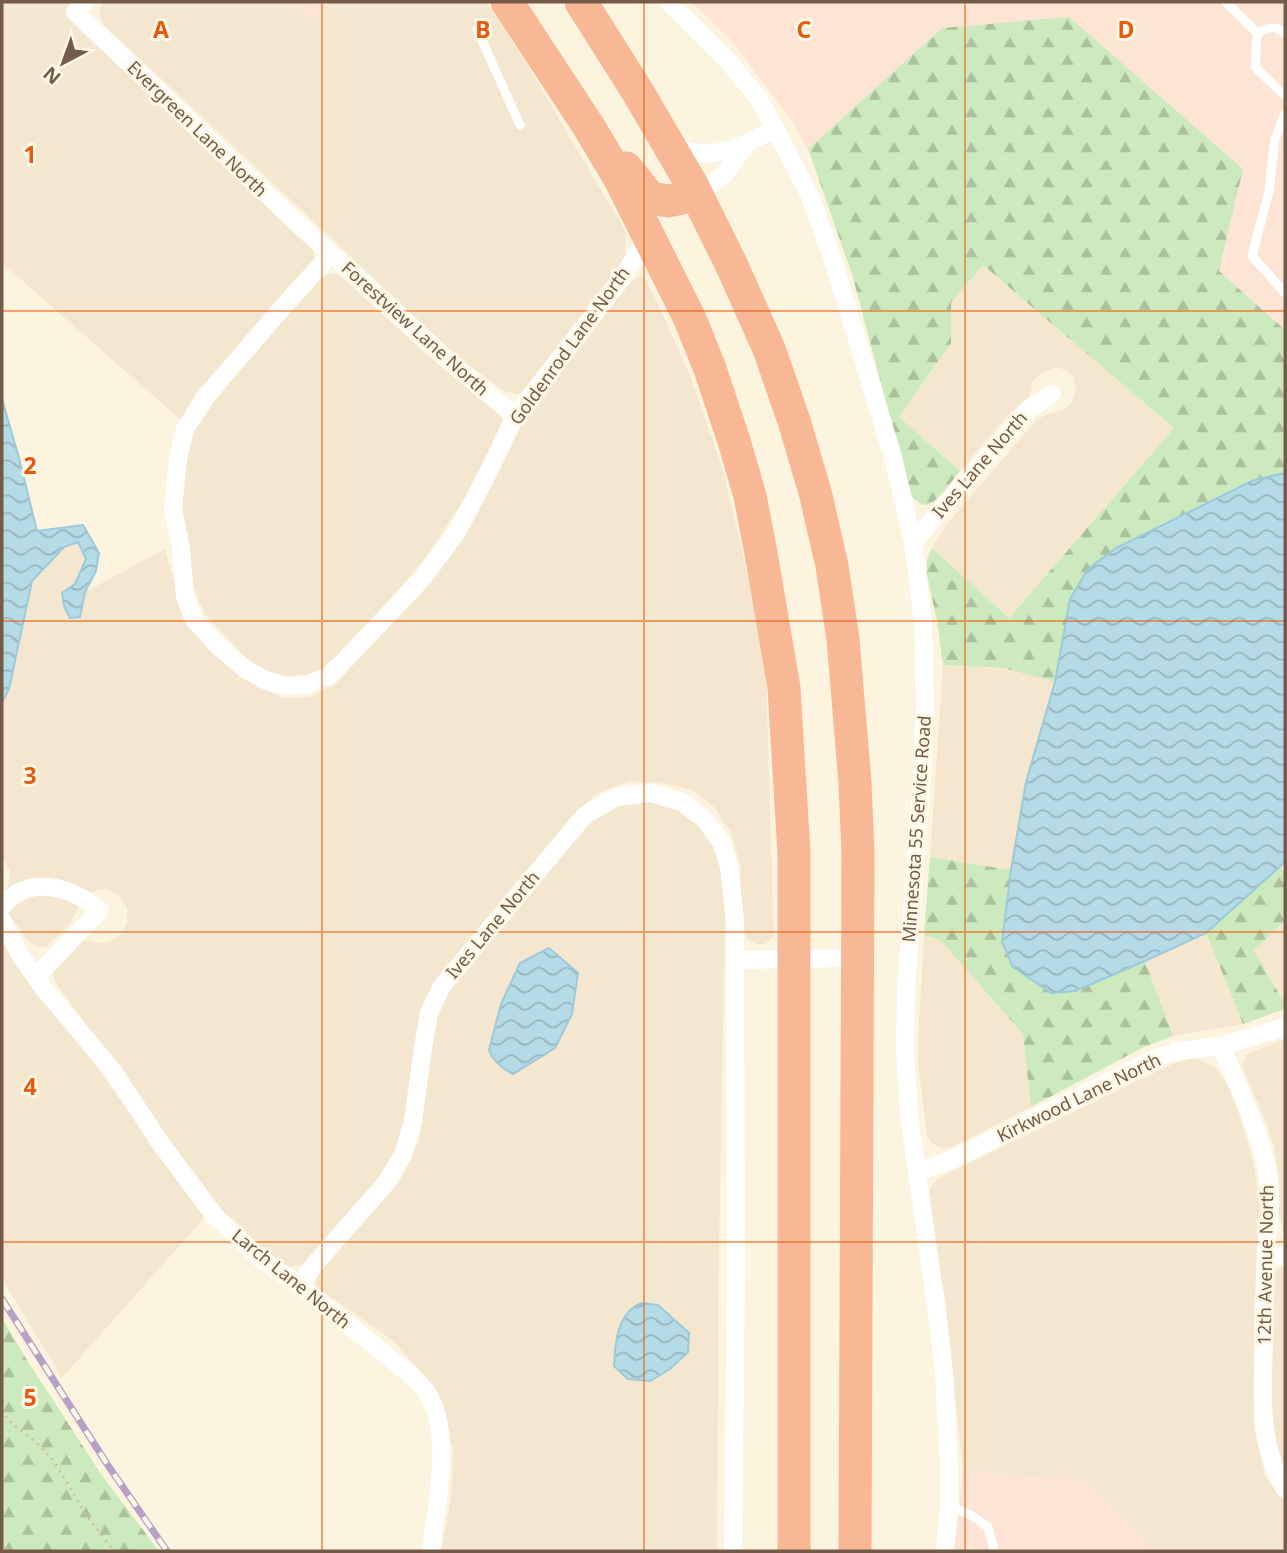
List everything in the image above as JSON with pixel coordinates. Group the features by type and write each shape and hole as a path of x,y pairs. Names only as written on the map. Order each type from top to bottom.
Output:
{"highway":[{"path":"508,2 620,180 690,319 710,369 750,496 783,688 794,853 794,1551"},
{"path":"581,2 692,185 732,265 769,349 794,421 812,480 832,565 843,639 858,853 855,1551"},
{"path":"533,41 546,43 555,54 627,170 650,198 669,201 696,195"}],"street":[{"name":"Evergreen Lane North","path":"84,2 75,12 331,254"},
{"name":"Minnesota 55 Service Road","path":"670,2 729,62 759,99 810,196 832,257 894,457 913,542 923,622 926,705 906,986 905,1051 909,1115 944,1373 949,1463 945,1551"},
{"path":"666,140 689,151 715,153 746,145 775,128"},
{"path":"696,195 724,175 746,145"},
{"name":"Goldenrod Lane North","path":"185,596 194,620 218,646 246,669 265,680 286,686 307,684 328,676 422,579 443,551 485,479 515,416 621,279 649,236"},
{"name":"Forestview Lane North","path":"185,596 181,548 173,509 178,459 185,429 209,393 331,254 515,416"},
{"name":"Ives Lane North","path":"913,542 1029,409 1052,394"},
{"name":"Ives Lane North","path":"299,1285 386,1183 403,1155 413,1121 429,1013 442,986 584,816 616,797 651,793 681,802 705,820 721,842 729,866 735,920 736,1274 733,1551"},
{"path":"2,907 9,898 24,889 45,886 77,895 100,910 36,977"},
{"name":"Larch Lane North","path":"2,920 20,956 44,989 113,1070 161,1144 214,1215 261,1259 299,1285 411,1375 426,1391 437,1414 441,1438 441,1463 430,1551"},
{"path":"736,960 857,958"},
{"name":"Kirkwood Lane North","path":"918,1172 956,1158 1155,1058 1178,1051 1221,1046 1285,1027"},
{"name":"12th Avenue North","path":"1221,1046 1254,1130 1266,1167 1270,1194 1266,1255 1263,1422 1271,1460 1285,1489"},
{"path":"1266,1255 1285,1256"}],"lane":[{"path":"1226,2 1257,33 1255,67 1285,96"},
{"path":"1257,33 1270,27 1285,34"},
{"path":"477,29 520,125"},
{"path":"1285,114 1275,139 1269,191 1252,256 1285,293"},
{"path":"948,1506 971,1515 988,1527 994,1551"}],"path":[{"path":"2,1410 9,1421 54,1461 86,1515 114,1551"}],"shaded area":[{"path":"2,2 79,2 75,13 76,26 313,248 314,261 305,275 197,391 181,420 2,263"},
{"path":"102,2 294,2 313,18 329,2 487,2 626,232 625,263 526,390 520,394 505,392 460,359 104,25 99,15"},
{"path":"294,2 329,2 313,18"},
{"path":"691,2 1285,2 1285,330 1219,272 1243,169 942,28 808,149 792,121 730,39"},
{"path":"983,265 1174,428 1009,618 932,548 946,525 1037,419 1063,410 1072,402 1075,392 1074,378 1057,367 1041,373 1032,383 1029,397 1011,412 960,471 899,417 951,343 951,303"},
{"path":"331,273 339,275 437,363 498,409 503,420 465,498 426,557 328,672 296,683 269,674 243,655 205,614 186,572 179,525 188,442 202,414 320,280"},
{"path":"638,277 647,280 690,375 723,470 749,581 766,676 774,936 764,945 746,938 742,922 740,865 731,833 714,807 693,791 667,784 629,781 596,794 572,817 437,980 406,1127 392,1163 379,1184 301,1265 289,1267 273,1259 217,1205 55,982 52,971 78,942 109,942 123,933 127,908 119,895 106,889 91,893 82,900 70,924 46,947 29,942 4,908 10,871 2,858 2,703 9,689 32,581 64,547 78,542 86,559 75,584 80,617 85,592 165,549 181,607 214,654 256,686 284,698 310,697 337,683 452,550 522,424 628,285"},
{"path":"943,665 1003,668 1055,682 1026,782 1011,870 930,857"},
{"path":"645,798 694,813 726,861 717,1551 441,1551 451,1497 453,1450 438,1404 419,1370 391,1339 324,1293 315,1285 317,1275 400,1181 420,1138 431,1037 444,997 596,815 622,801"},
{"path":"1285,921 1285,1004 1254,951"},
{"path":"2,932 205,1217 62,1378 2,1278"},
{"path":"1206,933 1243,1024 1173,1036 1145,961"},
{"path":"924,935 940,940 1023,1034 1031,1107 950,1148 941,1148 927,1136 918,1064"},
{"path":"1285,1039 1285,1234 1278,1213 1279,1179 1274,1146 1242,1066 1247,1054"},
{"path":"1195,1058 1215,1067 1232,1089 1254,1164 1262,1223 1254,1308 1254,1428 1265,1476 1285,1501 1285,1551 1153,1551 1082,1481 963,1471 945,1299 926,1199 932,1185 951,1172 1174,1063"},
{"path":"1285,1267 1285,1476 1269,1438 1273,1278 1277,1269"},
{"path":"963,1471 1082,1481 1153,1551 954,1551"}],"green space":[{"path":"1069,17 1243,169 1219,271 1285,330 1285,473 1254,480 1116,548 1070,599 1055,682 1003,668 943,665 927,575 927,559 932,548 1009,618 1174,428 983,265 951,303 951,343 899,417 960,471 930,504 918,502 911,496 852,274 808,149 942,28"},
{"path":"930,857 1011,870 1002,942 1075,990 1145,961 1173,1036 1142,1048 1031,1107 1023,1034 940,940 924,935"},
{"path":"1280,867 1285,872 1285,921 1254,951 1285,1004 1285,1009 1243,1024 1206,933"},
{"path":"2,1318 101,1474 159,1551 2,1551"}],"water":[{"path":"2,399 37,531 83,525 99,553 96,571 85,592 80,617 70,618 62,593 75,584 86,559 78,542 64,547 32,581 9,689 2,703"},
{"path":"1285,473 1285,862 1206,933 1075,991 1051,993 1013,967 1002,942 1026,782 1055,682 1070,599 1088,569 1116,548 1254,480"},
{"path":"549,948 578,973 572,1014 555,1048 513,1074 493,1058 489,1050 501,1004 520,963"},
{"path":"642,1303 658,1305 689,1333 688,1352 670,1369 650,1381 628,1379 614,1366 622,1321 627,1313"}],"railway":[{"path":"2,1299 107,1464 167,1551"}]}
